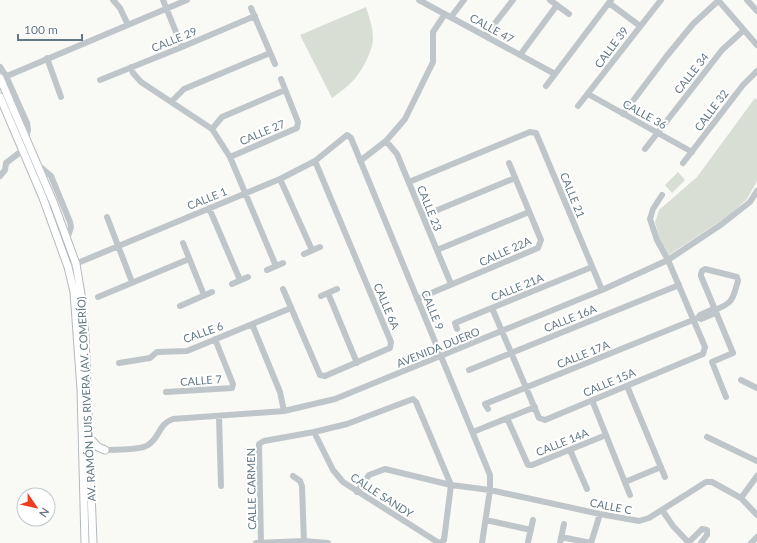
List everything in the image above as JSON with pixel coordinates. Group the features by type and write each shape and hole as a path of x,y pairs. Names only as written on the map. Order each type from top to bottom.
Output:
{"main road":[{"name":"AV. RAMÓN LUIS RIVERA (AV. COMERÍO)","path":"2,78 67,238 76,264 81,294 85,336 93,543"},
{"name":"AV. RAMÓN LUIS RIVERA (AV. COMERÍO)","path":"0,97 23,150 68,267 74,292 81,389 85,543"},
{"path":"89,437 98,447 104,450"},
{"path":"90,460 98,451 104,450"}],"street":[{"path":"113,0 120,8 128,25"},
{"path":"163,0 182,47"},
{"path":"0,67 2,78 187,0"},
{"name":"CALLE 47","path":"419,0 555,74"},
{"path":"360,161 386,141 405,119 433,62 433,32 464,0"},
{"path":"486,36 513,0"},
{"path":"550,0 570,14"},
{"name":"CALLE 39","path":"578,106 662,0"},
{"path":"623,114 671,50 693,24 718,0 757,45"},
{"path":"747,0 757,11"},
{"path":"546,86 610,1 640,26"},
{"path":"520,55 557,5"},
{"path":"251,8 275,64"},
{"name":"CALLE 29","path":"100,80 255,16"},
{"name":"CALLE 34","path":"645,149 722,50 744,30"},
{"path":"171,102 184,89 270,53"},
{"path":"47,58 61,97"},
{"path":"131,67 133,73 141,82 212,129 230,157 276,266"},
{"name":"CALLE 32","path":"683,163 743,85 757,71"},
{"name":"CALLE 27","path":"230,157 297,128 298,122 281,79"},
{"path":"212,129 222,117 285,90"},
{"name":"CALLE 36","path":"588,94 692,152"},
{"name":"CALLE 21","path":"409,182 530,132 536,133 602,290"},
{"name":"CALLE 1","path":"68,267 280,179 315,161 347,135"},
{"name":"CALLE 9","path":"347,135 351,138 490,475 490,490 482,543"},
{"name":"CALLE 23","path":"386,141 397,154 452,284"},
{"path":"0,176 5,170 6,163 23,150"},
{"name":"CALLE 6A","path":"283,289 320,375 325,376 390,348 391,342 315,161"},
{"name":"CALLE 22A","path":"417,299 538,248 541,240 509,163"},
{"path":"423,216 515,178"},
{"path":"280,179 312,250"},
{"name":"AVENIDA DUERO","path":"104,450 145,447 154,440 164,424 173,419 284,411 335,399 441,357 602,290 668,260 722,224 750,202 757,191"},
{"name":"CALLE 15A","path":"492,308 539,418 544,420 703,354 705,346 696,319 668,260 656,240 650,219 653,209 662,195"},
{"path":"209,208 240,280"},
{"path":"437,250 529,212"},
{"path":"107,217 132,282"},
{"path":"183,243 204,295"},
{"path":"304,254 320,247"},
{"path":"98,297 189,259"},
{"path":"267,270 283,263"},
{"name":"CALLE 21A","path":"457,329 455,323 592,267"},
{"path":"715,311 730,304 738,281 737,277 705,269 701,274 715,311 733,353 712,362 726,397"},
{"path":"232,284 248,277"},
{"name":"CALLE 16A","path":"470,370 679,285"},
{"path":"321,296 337,289"},
{"path":"180,306 212,292"},
{"path":"328,293 357,363"},
{"name":"CALLE 6","path":"119,364 150,358 157,352 187,351 291,308"},
{"name":"CALLE 17A","path":"488,409 485,404 696,319 701,319 713,314 715,311"},
{"path":"252,324 280,392 284,411"},
{"name":"CALLE 7","path":"166,392 232,388 233,384 215,339"},
{"path":"741,380 757,388"},
{"path":"627,386 665,477"},
{"path":"314,432 346,424 413,399 416,402 451,484"},
{"path":"592,400 630,495"},
{"path":"473,432 535,407"},
{"path":"219,416 222,486"},
{"name":"CALLE 14A","path":"507,418 528,465 532,465 606,435"},
{"name":"CALLE SANDY","path":"314,432 333,470 343,482 440,543 444,540 451,484"},
{"name":"CALLE CARMEN","path":"261,543 260,444 264,441 314,432"},
{"path":"707,437 757,461"},
{"path":"570,450 587,489"},
{"path":"625,482 661,467"},
{"name":"CALLE C","path":"357,492 369,475 385,469 451,484 490,490 639,521 649,518 706,482 712,482 741,498 757,515"},
{"path":"293,476 300,481 302,486 304,542"},
{"path":"741,498 757,476"},
{"path":"662,510 673,526 689,543 702,529 707,530 707,535 701,543"},
{"path":"564,524 561,540 592,543 600,514"},
{"path":"486,520 531,530"},
{"path":"528,542 533,520"},
{"path":"751,543 757,537"},
{"path":"256,543 328,543"}],"shaded area":[{"path":"366,7 373,34 370,51 364,66 356,77 343,90 332,98 300,35"},
{"path":"755,98 757,100 757,181 747,199 730,215 669,255 660,240 655,222 659,210 697,177"},
{"path":"678,172 685,180 672,193 665,185"}]}
